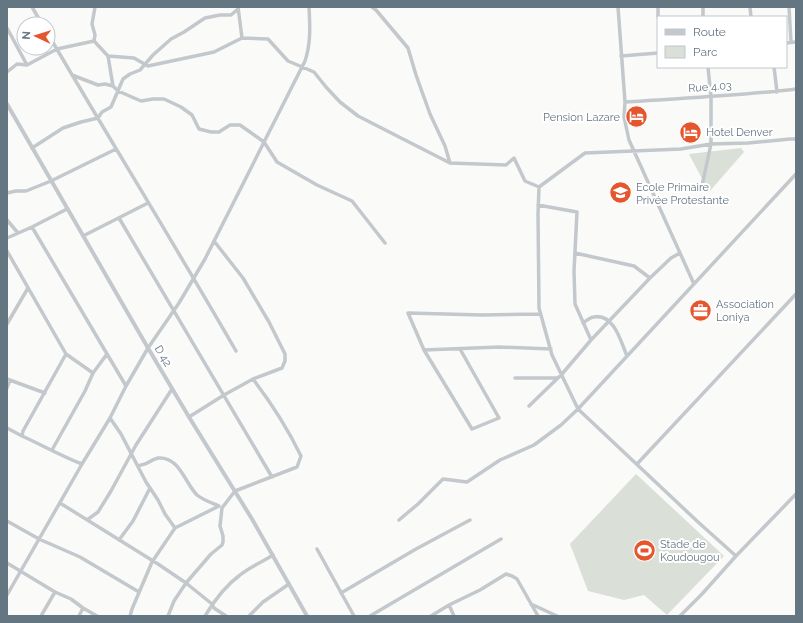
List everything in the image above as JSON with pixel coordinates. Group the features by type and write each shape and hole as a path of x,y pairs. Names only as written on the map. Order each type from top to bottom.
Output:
{"street":[{"path":"32,7 37,16"},
{"path":"94,41 95,35 92,24 95,7"},
{"path":"7,596 110,418 126,386 148,348 194,278 214,241 308,53 310,35 309,7"},
{"path":"372,7 408,48 430,114 445,146 450,164"},
{"path":"618,7 625,102 624,117 629,140 694,284"},
{"path":"788,7 791,42"},
{"path":"238,8 242,38"},
{"path":"32,148 63,128 98,118 102,112 111,107 123,78 140,70 153,55 171,39 205,18 220,15 231,15 238,8"},
{"path":"7,28 27,65"},
{"path":"108,56 134,58 148,66 214,52 242,38 268,39 288,61 314,72 340,102 358,116 450,164 506,165 514,158 525,181 539,187"},
{"path":"7,72 17,64 27,65 57,49 94,41"},
{"path":"94,41 108,56 113,86"},
{"path":"787,43 796,42"},
{"path":"57,49 236,351"},
{"path":"621,56 657,53"},
{"path":"701,190 711,144 711,96 708,68"},
{"path":"774,68 777,92"},
{"path":"72,75 98,85 105,84 113,86 118,91 141,101 164,99 181,107 192,115 199,129 210,132 219,132 230,125 240,125 264,142 277,162 318,185 352,201 385,242"},
{"name":"Rue 4.03","path":"625,102 777,92 796,89"},
{"name":"D 42","path":"7,104 172,389 235,491 307,616"},
{"path":"539,187 585,153 681,149 711,144 748,143 790,138 796,139"},
{"path":"7,193 26,191 51,181 116,149"},
{"path":"399,520 418,504 443,478 467,482 500,460 534,445 561,425 578,409 796,174"},
{"path":"539,187 539,308 552,355 578,409 736,556"},
{"path":"83,236 148,203"},
{"path":"538,205 577,212 574,271 575,304 591,340"},
{"path":"7,238 32,227 67,208"},
{"path":"119,218 272,476"},
{"path":"7,220 18,233"},
{"path":"32,227 126,386"},
{"path":"189,417 253,379 282,368 285,361 285,354 269,322 243,278 214,241"},
{"path":"7,251 66,354 93,373"},
{"path":"575,253 634,266 650,278"},
{"path":"529,406 562,374 591,340 650,278 671,258 680,253"},
{"path":"7,324 28,288"},
{"path":"637,464 796,294"},
{"path":"460,349 499,418 472,429 424,350 408,313 482,315 541,314"},
{"path":"583,323 594,317 604,317 610,320 627,356"},
{"path":"424,350 499,347 551,349"},
{"path":"22,436 23,431 66,354"},
{"path":"52,450 85,391 93,373 107,354"},
{"path":"515,378 557,378"},
{"path":"130,616 152,562 175,528 224,503 235,491 297,467 301,456 288,429 279,414 253,379"},
{"path":"7,388 8,380 45,393"},
{"path":"87,520 98,512 112,491 131,454 172,389"},
{"path":"110,418 121,434 165,514 175,528"},
{"path":"7,428 82,464"},
{"path":"138,466 148,463 156,458 162,458 172,462 181,470 197,495 219,506"},
{"path":"119,540 133,521 150,488"},
{"path":"680,616 796,494"},
{"path":"60,503 186,583 212,604 214,608 226,616"},
{"path":"168,616 174,601 186,583 211,554 222,545 223,536 220,526 224,503"},
{"path":"341,593 416,549 470,520"},
{"path":"7,521 39,539 80,557 139,592"},
{"path":"370,616 501,539"},
{"path":"316,549 354,616"},
{"path":"205,616 212,604 226,587 240,574 273,555"},
{"path":"7,563 55,592 71,599 97,616"},
{"path":"431,616 449,605 480,590 506,574 516,579 538,616"},
{"path":"250,616 263,602 289,584"},
{"path":"41,616 55,592"},
{"path":"531,604 557,616"},
{"path":"449,605 454,616"},
{"path":"79,616 83,608"}],"green space":[{"path":"741,148 744,152 709,192 689,154"},
{"name":"Stade de Koudougou","path":"636,474 724,556 667,615 644,595 624,600 588,591 570,544"}],"place":[{"name":"Pension Lazare","path":"636,117"},
{"name":"Hotel Denver","path":"691,132"},
{"name":"Ecole Primaire Privée Protestante","path":"620,193"},
{"name":"Association Loniya","path":"700,310"},
{"name":"Stade de Koudougou","path":"645,550"}]}
